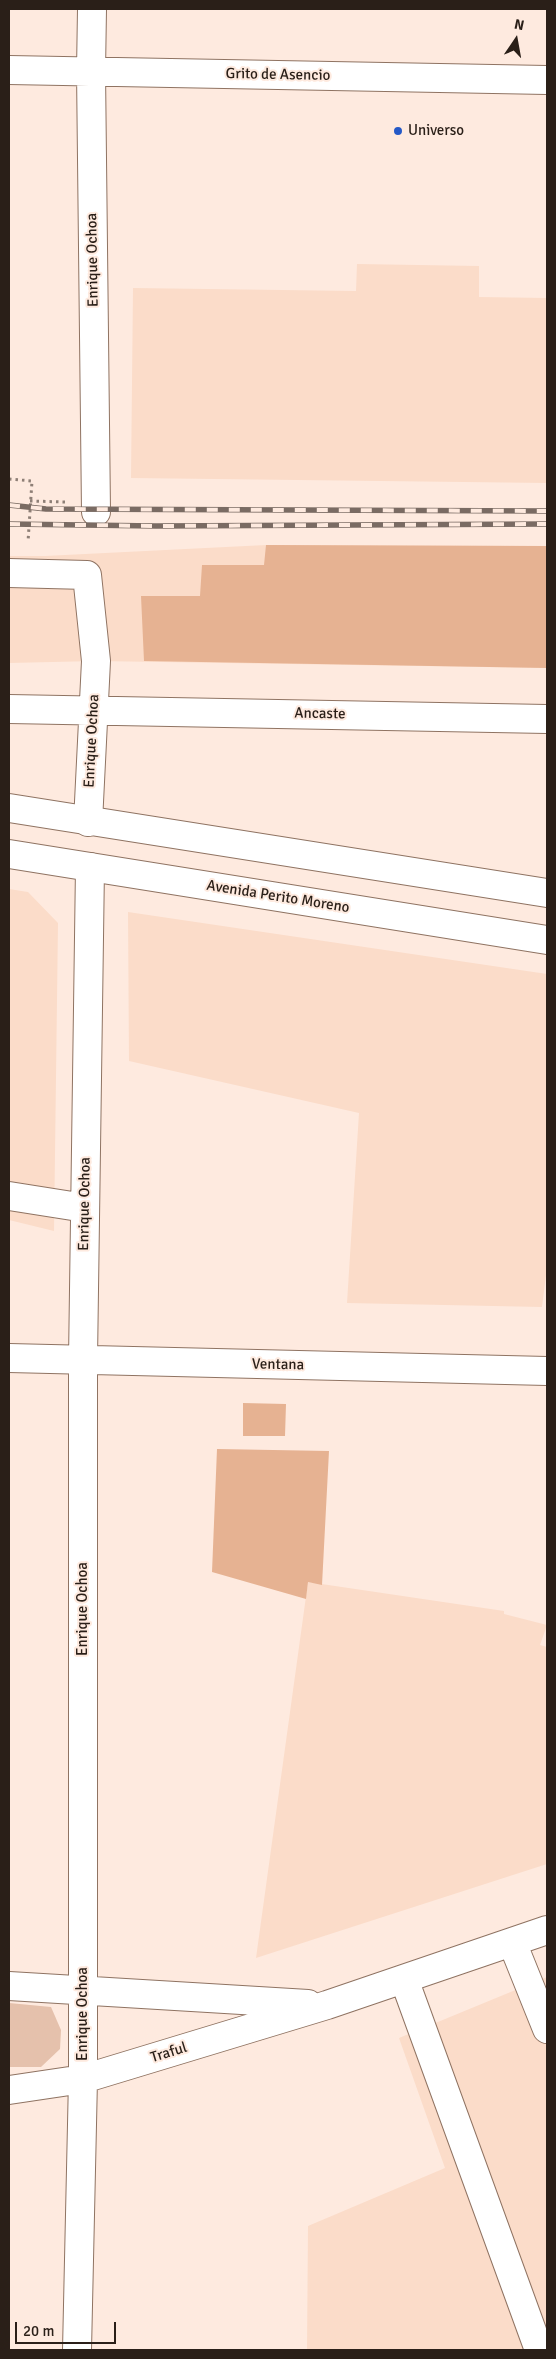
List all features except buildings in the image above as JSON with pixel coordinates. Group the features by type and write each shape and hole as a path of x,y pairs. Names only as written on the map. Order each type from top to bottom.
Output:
{"street":[{"name":"Enrique Ochoa","path":"92,9 90,71 96,512"},
{"name":"Grito de Asencio","path":"9,70 547,80"},
{"name":"Enrique Ochoa","path":"9,572 87,575 96,661 88,822"},
{"name":"Ancaste","path":"9,709 547,719"},
{"path":"9,808 547,893"},
{"name":"Avenida Perito Moreno","path":"9,854 547,940"},
{"name":"Enrique Ochoa","path":"77,2350 83,2079 83,1360 90,867"},
{"path":"9,1196 85,1208"},
{"name":"Ventana","path":"9,1358 547,1371"},
{"name":"Traful","path":"9,2090 83,2079 327,2005 547,1930"},
{"path":"512,1942 547,2029"},
{"path":"404,1979 539,2350"},
{"name":"Traful","path":"9,1986 327,2005"}],"path":[{"path":"9,479 32,481 28,543"}],"shaded area":[{"path":"357,264 479,266 479,297 547,298 547,483 131,478 133,288 356,291"},
{"path":"266,545 547,546 547,668 96,661 9,663 9,556 45,556"},
{"path":"9,889 28,892 58,923 54,1231 9,1220"},
{"path":"128,912 547,974 547,1267 542,1307 347,1303 359,1113 129,1061"},
{"path":"308,1582 504,1611 504,1614 547,1625 540,1645 547,1647 547,1864 256,1958"},
{"path":"547,1977 547,2350 307,2350 308,2226 445,2168 399,2038"},
{"path":"9,2003 51,2007 61,2030 60,2049 41,2067 9,2067"}],"railway":[{"path":"9,505 46,509 547,511"},
{"path":"9,524 156,526 547,524"}],"place":[{"name":"Universo","path":"398,131"}]}
